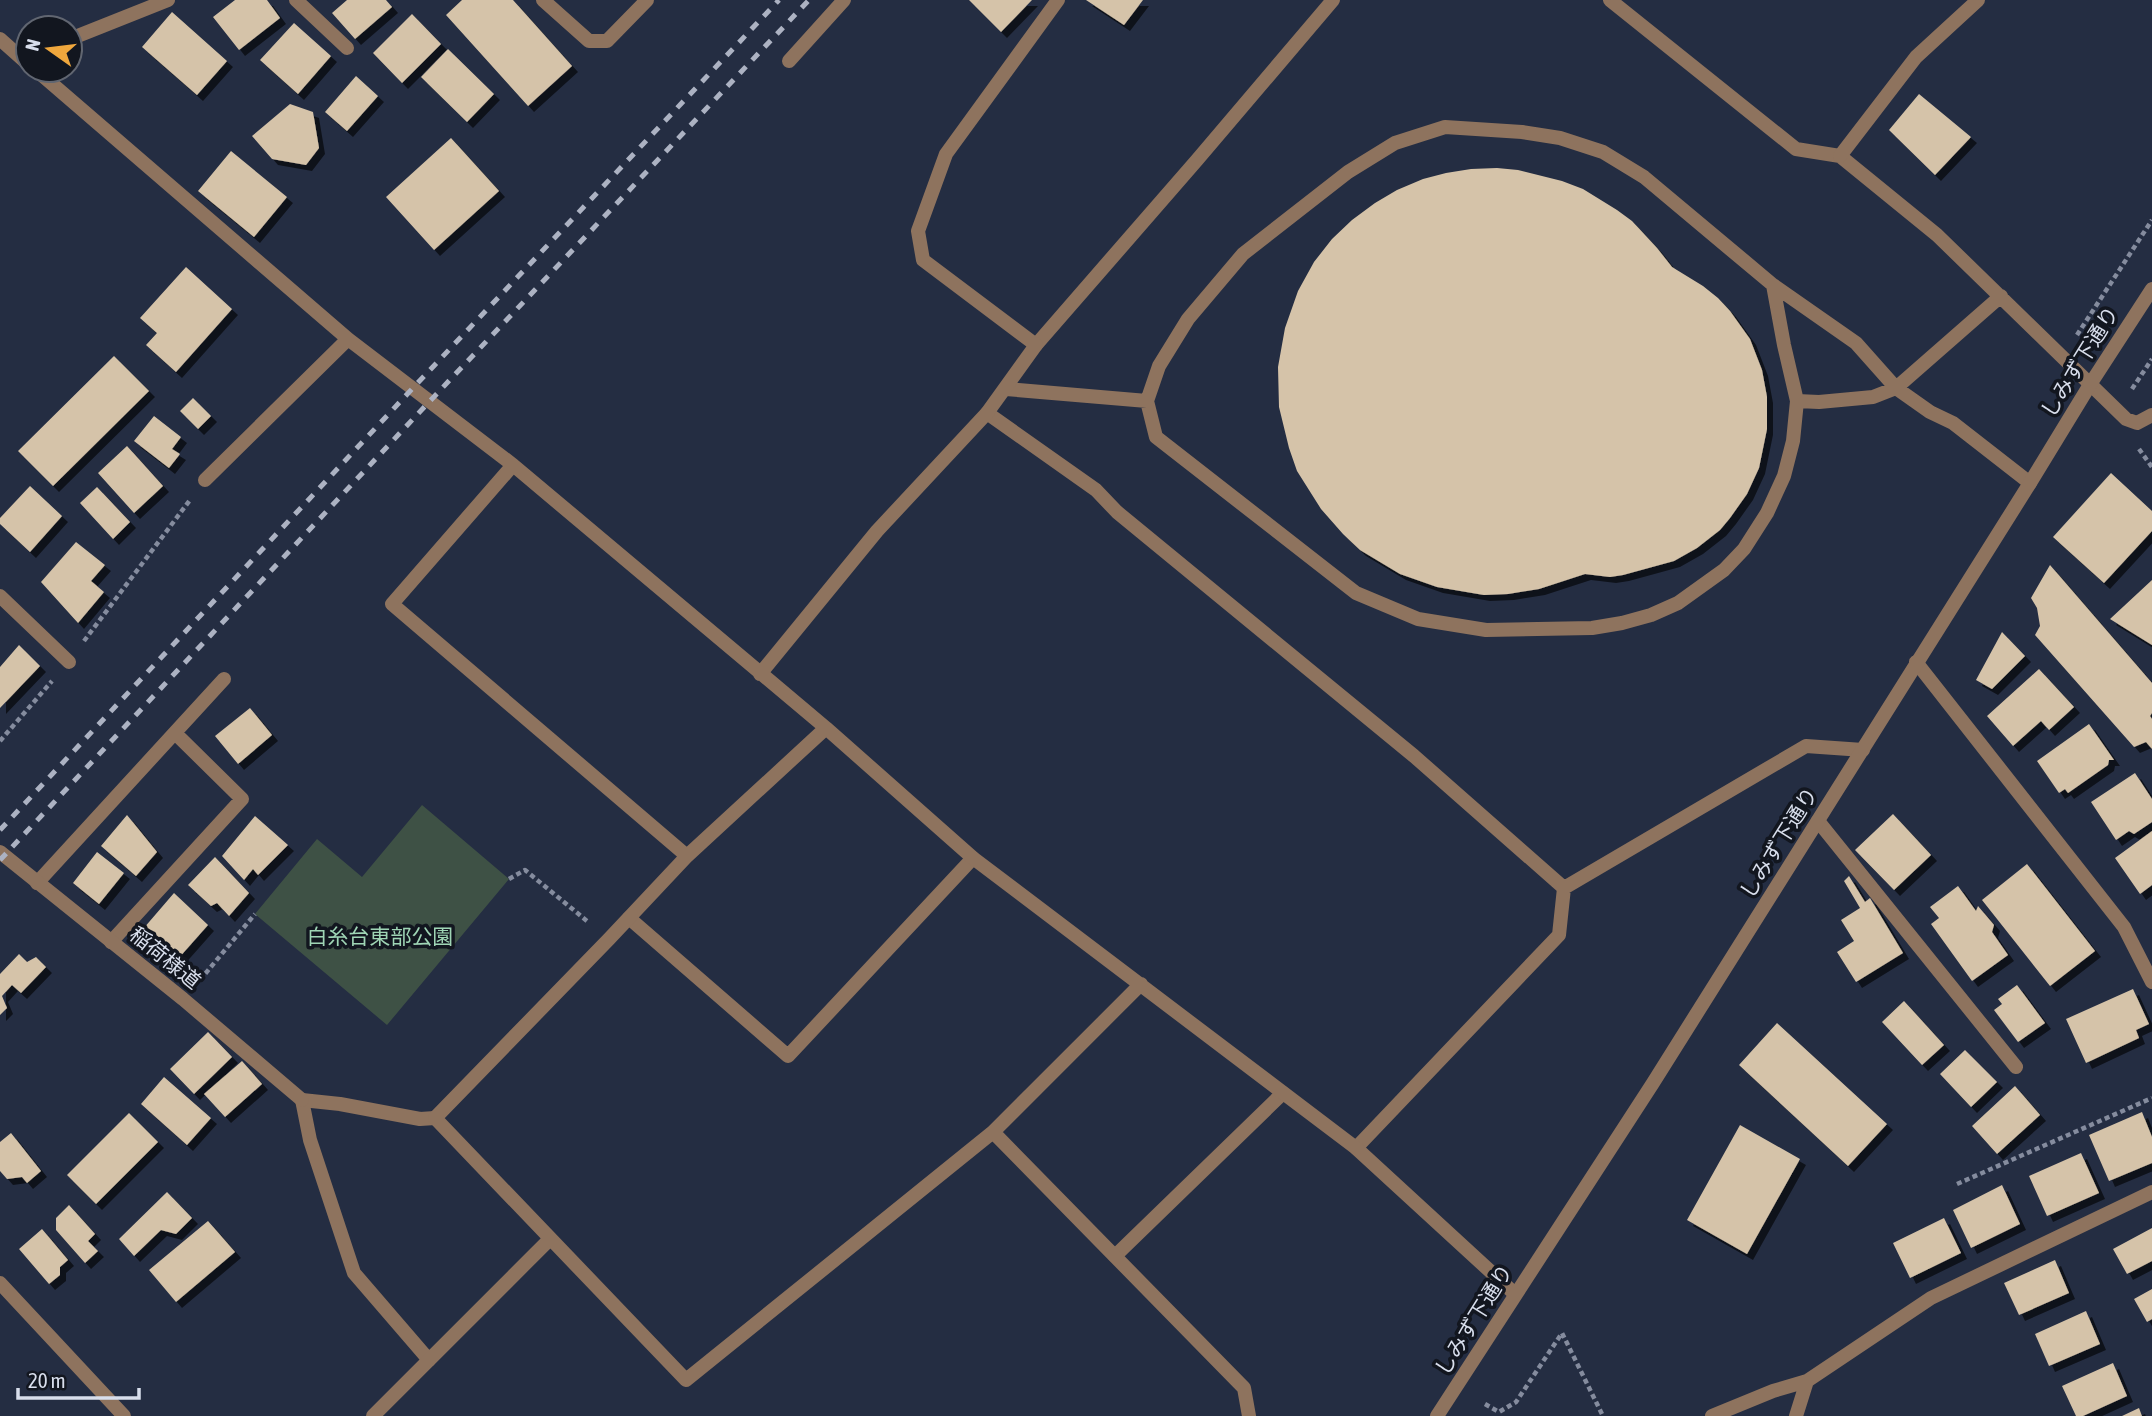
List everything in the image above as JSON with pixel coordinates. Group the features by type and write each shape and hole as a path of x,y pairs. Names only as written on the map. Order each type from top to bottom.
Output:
{"street":[{"path":"84,33 168,0"},
{"path":"296,0 346,48"},
{"path":"543,0 589,41 607,41 647,0"},
{"path":"789,61 844,0"},
{"path":"1036,345 923,260 918,231 946,154 1058,0"},
{"path":"760,674 877,531 987,413 1036,345 1332,0"},
{"path":"1610,0 1796,149 1840,156 1937,236 2126,419 2137,423 2152,415"},
{"path":"1840,156 1916,57 1978,0"},
{"path":"0,39 14,50"},
{"path":"52,84 348,339 513,465 826,728 973,858 1356,1148 1515,1294"},
{"path":"1773,285 1797,401 1793,441 1784,476 1767,513 1744,549 1724,570 1678,603 1651,615 1622,623 1592,628 1486,630 1418,619 1356,593 1156,436 1147,401 1159,366 1188,319 1243,254 1348,172 1395,143 1445,127 1522,132 1560,138 1603,152 1644,177 1773,285 1856,343 1896,388 1930,412 1953,423 2030,483"},
{"name":"しみず下通り","path":"1437,1416 1653,1083 2152,289"},
{"path":"1797,401 1819,402 1873,397 1896,388 2001,296"},
{"path":"205,480 348,339"},
{"path":"1006,389 1147,401"},
{"path":"987,413 1096,490 1117,512 1414,756 1564,888"},
{"path":"513,465 392,604 687,856"},
{"path":"0,596 69,662"},
{"path":"1916,662 2124,927 2152,982"},
{"path":"37,883 224,678"},
{"path":"429,1360 354,1273 310,1140 302,1101 340,1104 421,1119 435,1118 687,856 826,728"},
{"path":"111,942 242,799 175,733"},
{"path":"1564,888 1806,746 1863,750"},
{"path":"1818,821 2016,1067"},
{"name":"稲荷様道","path":"0,852 183,999 302,1101"},
{"path":"629,918 788,1056 973,858"},
{"path":"1356,1148 1559,935 1564,888"},
{"path":"435,1118 686,1380 993,1132 1141,984"},
{"path":"1115,1256 1283,1093"},
{"path":"993,1132 1244,1388 1249,1416"},
{"path":"1712,1416 1773,1391 1807,1381 1931,1297 2152,1192"},
{"path":"373,1416 550,1239"},
{"path":"0,1283 124,1416"},
{"path":"1796,1416 1807,1381"}],"path":[{"path":"2063,356 2152,219"},
{"path":"0,741 69,662 205,480"},
{"path":"509,879 525,870 609,939"},
{"path":"183,999 255,914"},
{"path":"1957,1184 2152,1098"},
{"path":"1485,1404 1499,1412 1516,1402 1562,1333 1603,1416"}],"green space":[{"name":"白糸台東部公園","path":"422,805 509,879 387,1025 255,914 317,839 362,877"}],"building":[{"path":"235,0 267,0 280,18 239,50 213,17"},
{"path":"347,0 386,0 392,7 355,39 332,13"},
{"path":"462,0 513,0 572,66 528,106 446,15"},
{"path":"969,0 1032,0 1001,32"},
{"path":"1086,0 1143,0 1124,25"},
{"path":"172,12 227,61 197,95 142,47"},
{"path":"412,14 441,44 402,83 373,53"},
{"path":"294,23 331,56 298,94 260,60"},
{"path":"448,49 494,94 467,122 421,77"},
{"path":"356,76 378,96 347,131 325,112"},
{"path":"1919,94 1971,137 1935,175 1889,130"},
{"path":"290,104 313,112 319,148 306,165 272,159 252,136"},
{"path":"451,138 499,191 434,250 386,197"},
{"path":"231,151 287,197 254,237 198,191"},
{"path":"1497,168 1518,170 1562,181 1583,189 1617,210 1632,221 1672,267 1718,298 1750,339 1762,370 1767,397 1767,429 1759,468 1747,494 1720,530 1674,561 1610,577 1585,574 1539,589 1508,594 1484,595 1437,587 1400,574 1360,550 1321,509 1297,471 1279,407 1278,367 1285,328 1298,291 1314,262 1352,220 1397,190 1446,173"},
{"path":"186,267 232,309 176,372 146,345 157,333 140,318"},
{"path":"114,356 149,391 53,486 18,451"},
{"path":"193,398 211,416 198,429 180,411"},
{"path":"154,416 181,437 172,449 180,454 169,468 134,441"},
{"path":"127,446 163,486 134,513 98,473"},
{"path":"2111,473 2152,511 2152,531 2104,583 2053,537"},
{"path":"30,486 62,516 30,552 0,524 0,518"},
{"path":"97,487 130,522 113,539 80,503"},
{"path":"76,542 105,565 91,581 104,592 78,623 41,582"},
{"path":"2050,565 2152,683 2152,749 2146,742 2134,747 2035,635 2040,626 2037,608 2031,598"},
{"path":"2152,580 2152,645 2110,619"},
{"path":"2002,632 2025,656 1992,689 1976,680"},
{"path":"19,645 40,666 0,708 0,667"},
{"path":"2039,669 2074,707 2049,730 2041,721 2013,746 1987,716"},
{"path":"250,708 272,735 238,764 215,736"},
{"path":"2089,724 2114,760 2109,760 2108,765 2068,793 2065,789 2059,793 2037,761"},
{"path":"2135,773 2152,799 2152,822 2134,834 2129,831 2116,840 2091,802"},
{"path":"1893,814 1931,855 1894,890 1855,850"},
{"path":"127,815 157,852 136,876 101,846"},
{"path":"255,816 288,845 258,875 253,869 244,880 222,856"},
{"path":"2152,831 2152,885 2140,894 2115,858"},
{"path":"97,852 124,873 99,904 73,883"},
{"path":"215,857 249,893 229,916 217,903 211,906 188,885"},
{"path":"2027,864 2095,951 2050,986 1982,900"},
{"path":"1849,876 1865,902 1870,898 1903,953 1856,982 1837,952 1854,941 1841,920 1860,908 1844,881"},
{"path":"1958,886 1976,911 1978,906 1994,925 1992,932 2008,955 1972,981 1931,924 1939,918 1930,907"},
{"path":"174,893 208,925 177,960 156,949 149,955 131,943"},
{"path":"19,954 27,962 36,957 46,967 21,993 12,985 2,996 7,1008 0,1015 0,974"},
{"path":"2017,985 2045,1023 2018,1042 1994,1010 2002,1004 1998,999"},
{"path":"2133,989 2149,1024 2136,1030 2139,1038 2086,1063 2066,1019"},
{"path":"1904,1001 1944,1045 1922,1065 1882,1022"},
{"path":"1777,1023 1887,1124 1848,1166 1739,1065"},
{"path":"208,1032 232,1057 194,1094 170,1069"},
{"path":"1965,1050 1997,1082 1971,1107 1940,1074"},
{"path":"242,1061 262,1084 225,1117 204,1094"},
{"path":"164,1077 211,1118 187,1145 141,1104"},
{"path":"2015,1086 2040,1115 1997,1154 1972,1126"},
{"path":"2142,1112 2152,1137 2152,1163 2109,1181 2089,1135"},
{"path":"129,1113 158,1142 96,1204 67,1175"},
{"path":"1740,1125 1800,1159 1747,1254 1687,1220"},
{"path":"11,1133 41,1171 27,1183 22,1177 7,1179 0,1171 0,1142"},
{"path":"2081,1153 2099,1193 2047,1216 2029,1176"},
{"path":"2002,1185 2020,1224 1971,1248 1953,1210"},
{"path":"167,1192 192,1218 176,1234 161,1230 134,1256 119,1239"},
{"path":"69,1205 95,1234 88,1241 98,1251 85,1263 56,1230 56,1218"},
{"path":"1944,1218 1961,1253 1910,1278 1893,1243"},
{"path":"208,1221 235,1252 176,1302 149,1270"},
{"path":"2152,1228 2152,1261 2127,1274 2113,1249"},
{"path":"42,1229 68,1260 60,1267 60,1275 49,1284 19,1249"},
{"path":"2055,1260 2069,1293 2019,1315 2004,1283"},
{"path":"2152,1289 2152,1319 2147,1322 2134,1299"},
{"path":"2086,1311 2100,1344 2049,1366 2035,1334"},
{"path":"2113,1363 2127,1396 2083,1416 2076,1416 2062,1386"},
{"path":"2139,1408 2142,1416 2122,1416"}],"railway":[{"path":"0,830 779,0"},
{"path":"0,860 809,0"}]}
